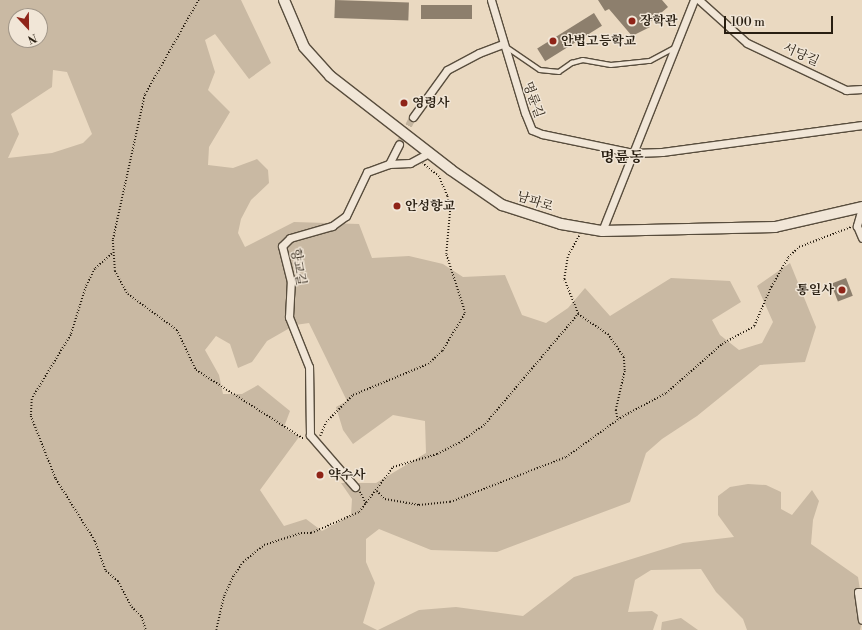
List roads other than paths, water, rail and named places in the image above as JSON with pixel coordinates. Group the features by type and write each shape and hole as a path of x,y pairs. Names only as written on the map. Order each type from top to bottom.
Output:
{"street":[{"name":"남파로","path":"284,0 304,47 330,76 429,153 502,205 582,228 602,231 775,226 862,207"},
{"name":"명륜길","path":"491,0 517,94 532,130 634,153 662,152 862,125"},
{"path":"602,231 634,153 673,49 694,0"},
{"name":"서당길","path":"699,0 747,43 846,90 862,89"},
{"path":"413,117 447,70 479,53 503,44"},
{"path":"389,164 399,144"},
{"path":"389,164 416,160 429,153"},
{"name":"향교길","path":"355,487 317,445 310,435 308,419 309,367 289,317 291,282 282,246 290,238 332,226 346,216 367,172 389,164"},
{"path":"862,207 857,226 862,238"},
{"path":"862,592 858,592 862,620"}],"lane":[{"path":"503,44 540,70 559,72 572,63 583,60 612,65 650,61 673,49"}],"tunnel":[{"path":"399,144 413,117"}],"place":[{"name":"장학관","path":"632,21"},
{"name":"안법고등학교","path":"553,41"},
{"name":"영령사","path":"404,103"},
{"name":"안성향교","path":"397,206"},
{"name":"통일사","path":"842,290"},
{"name":"약수사","path":"320,475"}],"district":[{"name":"명륜동","path":"622,158"}]}
